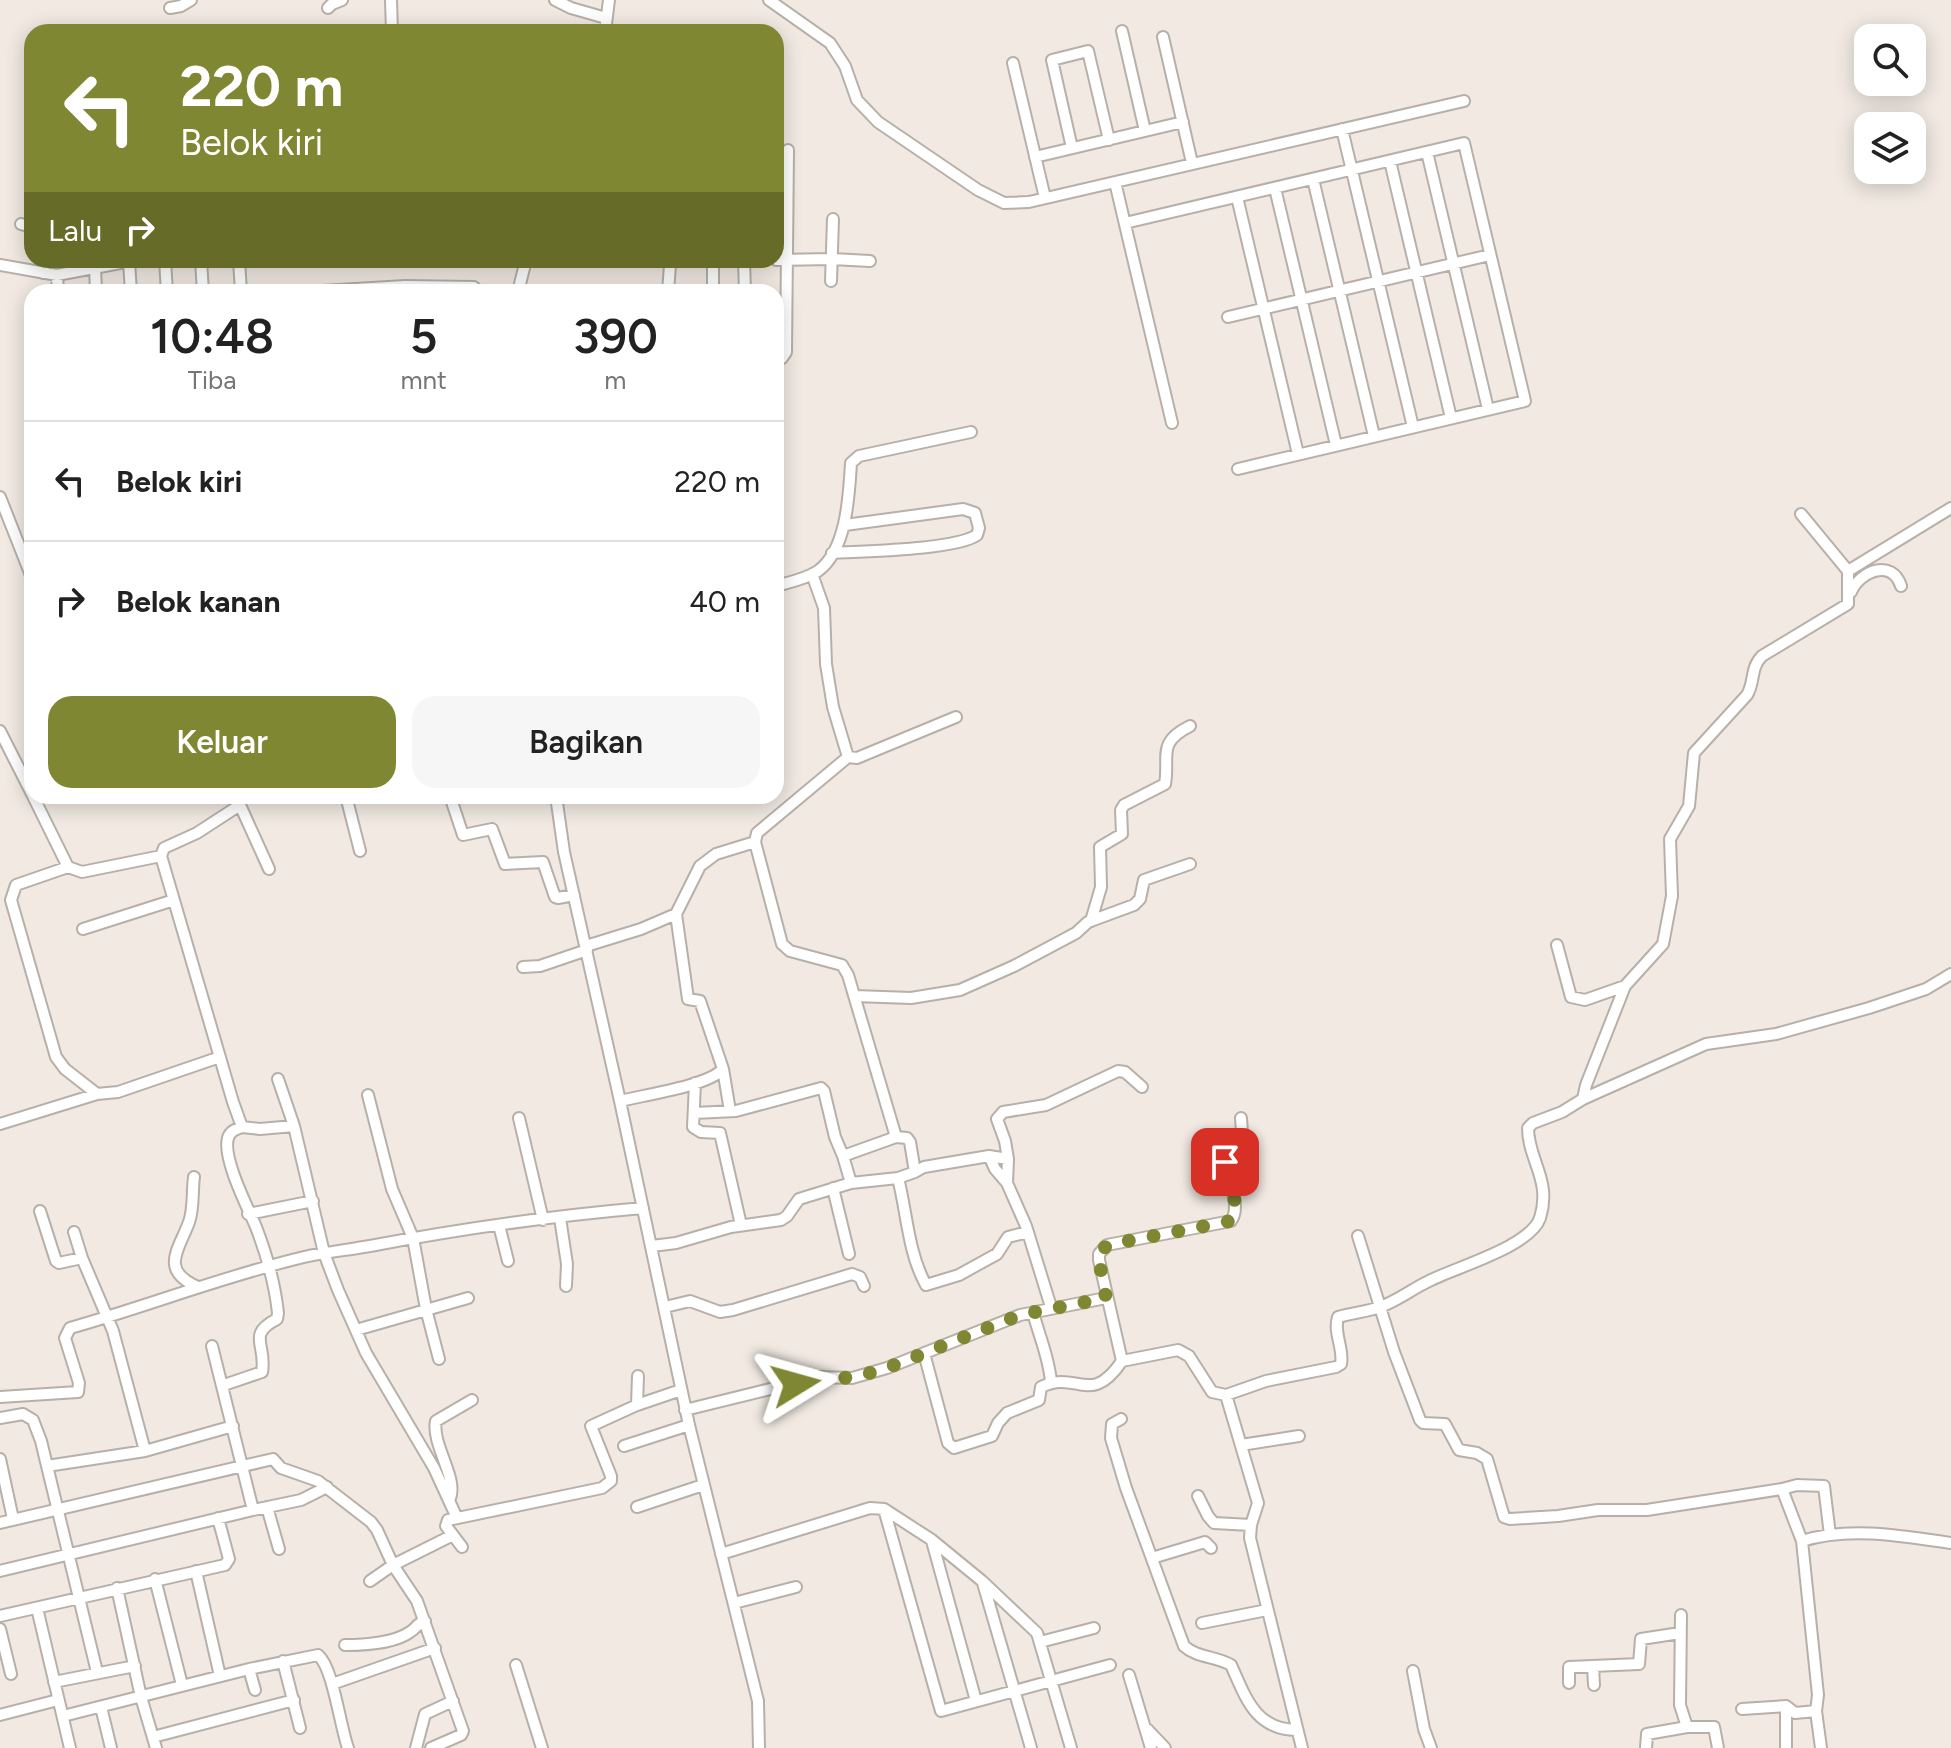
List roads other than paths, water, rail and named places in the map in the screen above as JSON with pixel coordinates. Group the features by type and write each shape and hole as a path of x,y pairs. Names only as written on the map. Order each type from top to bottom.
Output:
{"street":[{"path":"170,8 191,0"},
{"path":"328,8 342,0"},
{"path":"384,0 391,0 392,24"},
{"path":"555,0 606,18"},
{"path":"606,24 609,0"},
{"path":"769,0 830,43 845,66 857,100 878,122 978,190 1004,203 1017,204 1045,198 1464,101"},
{"path":"1122,31 1145,131"},
{"path":"1163,37 1192,163"},
{"path":"1072,148 1052,60 1088,51 1109,140"},
{"path":"1013,63 1045,198"},
{"path":"1035,157 1183,122"},
{"path":"1342,129 1413,427"},
{"path":"1125,223 1464,143 1525,401 1238,469"},
{"path":"784,223 788,150"},
{"path":"1427,152 1488,409"},
{"path":"1390,161 1451,418"},
{"path":"1313,179 1374,436"},
{"path":"1115,182 1172,423"},
{"path":"1275,188 1336,445"},
{"path":"1237,197 1298,454"},
{"path":"831,281 833,219"},
{"path":"1228,317 1490,255"},
{"path":"784,260 870,261"},
{"path":"0,265 57,275 90,268"},
{"path":"43,273 44,268"},
{"path":"57,275 58,284"},
{"path":"784,306 784,355"},
{"path":"784,583 812,574 827,562 845,525 851,463 859,456 971,432"},
{"path":"0,497 24,558"},
{"path":"1848,571 1951,508"},
{"path":"832,553 915,548 965,541 977,535 979,528 975,513 963,509 845,525"},
{"path":"1801,514 1848,571 1850,594"},
{"path":"1583,1099 1625,986 1663,944 1672,896 1670,839 1689,806 1694,753 1747,695 1752,687 1755,664 1762,656 1848,604 1854,584 1863,577 1880,570 1890,570 1898,576 1901,586"},
{"path":"812,574 824,608 830,692 848,757"},
{"path":"896,1137 855,996 842,965 790,951 782,944 755,842 757,833 848,757 857,758 956,717"},
{"path":"1091,921 1101,887 1100,847 1122,834 1121,810 1124,805 1165,784 1166,746 1178,732 1190,726"},
{"path":"0,731 24,778"},
{"path":"37,804 68,867"},
{"path":"234,804 197,833 164,848 161,856 242,1127"},
{"path":"241,804 269,869"},
{"path":"348,804 360,851"},
{"path":"453,804 463,835 492,829 505,864 543,862 555,897 574,895"},
{"path":"557,804 564,852 652,1246 685,1410 758,1701 759,1748"},
{"path":"730,1111 723,1069 700,1001 688,999 676,914 700,866 716,854 755,842"},
{"path":"97,1094 65,1069 56,1057 11,900 16,885 68,867 82,872 161,856"},
{"path":"855,996 911,998 960,990 1014,966 1076,933 1091,921 1134,905 1140,899 1144,880 1190,864"},
{"path":"83,929 174,900"},
{"path":"523,967 540,966 676,914"},
{"path":"1557,945 1571,997 1585,1000 1625,986"},
{"path":"924,1353 948,1443 954,1448 992,1436 1001,1419 1014,1410 1038,1401 1040,1388 1051,1382 1096,1386 1111,1377 1122,1361 1178,1350 1189,1356 1212,1392 1226,1395 1266,1381 1336,1367 1341,1364 1342,1358 1336,1326 1338,1317 1380,1307 1429,1281 1513,1244 1531,1231 1539,1219 1544,1189 1529,1141 1528,1128 1533,1123 1706,1044 1776,1034 1869,1008 1926,989 1951,974"},
{"path":"0,1124 97,1094 118,1092 220,1057"},
{"path":"620,1101 695,1083 713,1077 723,1069"},
{"path":"1007,1183 1008,1159 997,1119 1001,1113 1046,1105 1118,1071 1125,1072 1142,1087"},
{"path":"278,1079 294,1126 324,1253 366,1353 434,1468 457,1518"},
{"path":"695,1083 694,1129 721,1135 741,1225"},
{"path":"694,1113 751,1108 821,1088 851,1183"},
{"path":"368,1095 392,1189 406,1215 413,1238 439,1359"},
{"path":"519,1118 543,1220"},
{"path":"1122,1361 1106,1298 1099,1254 1107,1245 1231,1221 1235,1207 1225,1162 1226,1157 1243,1147 1241,1118"},
{"path":"224,1385 262,1372 260,1331 262,1326 277,1319 278,1313 268,1266 234,1174 227,1147 228,1136 242,1127 294,1126"},
{"path":"843,1156 896,1137 907,1138 915,1172"},
{"path":"652,1246 676,1243 741,1225 781,1220 799,1199 851,1183 898,1178 924,1167 989,1156 1008,1159"},
{"path":"989,1156 1007,1183 1028,1232 1051,1307"},
{"path":"194,1177 190,1221 174,1260 183,1277 198,1287"},
{"path":"898,1178 907,1211 908,1232 926,1285 959,1275 997,1254 1008,1237 1028,1232"},
{"path":"833,1188 849,1254"},
{"path":"248,1214 313,1201"},
{"path":"0,1397 79,1391 65,1334 70,1328 268,1266 413,1238 583,1213 643,1208"},
{"path":"40,1211 57,1262 82,1258"},
{"path":"560,1218 567,1264 566,1286"},
{"path":"499,1225 508,1261"},
{"path":"74,1232 108,1317 145,1451"},
{"path":"1358,1236 1420,1420 1423,1423 1445,1424 1459,1450 1477,1453 1487,1459 1501,1512 1510,1519 1598,1510 1647,1510 1797,1485 1824,1486 1830,1535"},
{"path":"665,1307 695,1301 712,1310 733,1310 852,1274 860,1277 864,1286"},
{"path":"356,1330 468,1298"},
{"path":"685,1410 819,1377 852,1378 1033,1312 1106,1298"},
{"path":"1033,1312 1039,1339 1049,1362 1051,1382"},
{"path":"212,1346 253,1510"},
{"path":"637,1405 638,1376"},
{"path":"462,1547 446,1522 602,1488 611,1481 611,1476 591,1426 637,1405 681,1390"},
{"path":"1226,1395 1258,1503 1250,1538 1299,1747"},
{"path":"449,1500 452,1490 434,1427 440,1418 472,1400"},
{"path":"0,1418 23,1414 30,1416 41,1441 97,1672"},
{"path":"1121,1419 1112,1424 1111,1438 1184,1646 1192,1653 1231,1665 1256,1714 1279,1729 1296,1730"},
{"path":"624,1446 689,1425"},
{"path":"47,1466 145,1451 233,1426"},
{"path":"1241,1445 1299,1436"},
{"path":"0,1459 13,1519"},
{"path":"0,1523 273,1459 281,1468 311,1478 371,1522 393,1565 417,1601 463,1731 461,1735 431,1748"},
{"path":"637,1507 703,1485"},
{"path":"0,1571 301,1500 327,1487"},
{"path":"1782,1489 1802,1541 1821,1748"},
{"path":"1198,1496 1214,1523 1251,1525"},
{"path":"267,1507 279,1549"},
{"path":"721,1554 870,1508 884,1509 932,1540 982,1581 1037,1633 1071,1748"},
{"path":"884,1509 941,1711 1110,1665"},
{"path":"0,1616 225,1565 229,1561 218,1518"},
{"path":"1802,1541 1830,1535 1864,1534 1951,1543"},
{"path":"370,1581 393,1565 453,1535"},
{"path":"932,1540 976,1701"},
{"path":"1152,1558 1205,1542 1211,1548"},
{"path":"196,1571 220,1676"},
{"path":"155,1579 182,1685"},
{"path":"982,1581 1031,1748"},
{"path":"734,1603 796,1587"},
{"path":"117,1588 154,1743 294,1700"},
{"path":"37,1608 70,1748"},
{"path":"1202,1623 1267,1610"},
{"path":"1681,1615 1680,1705 1687,1727"},
{"path":"345,1645 388,1640 409,1633 418,1623 425,1621"},
{"path":"1040,1642 1094,1628"},
{"path":"0,1629 11,1674"},
{"path":"1569,1683 1569,1667 1639,1664 1641,1639 1680,1633"},
{"path":"332,1684 435,1648"},
{"path":"63,1716 182,1685 318,1655 323,1658 332,1684 348,1748"},
{"path":"283,1661 300,1728"},
{"path":"516,1665 542,1748"},
{"path":"54,1682 135,1666"},
{"path":"1593,1666 1594,1685"},
{"path":"249,1669 255,1690"},
{"path":"1413,1671 1424,1729 1431,1748"},
{"path":"1129,1675 1151,1748"},
{"path":"0,1715 58,1700"},
{"path":"416,1748 425,1714 453,1701"},
{"path":"1742,1709 1786,1706 1795,1713 1816,1711"},
{"path":"1786,1706 1786,1748"},
{"path":"101,1707 111,1748"},
{"path":"1144,1726 1165,1748"},
{"path":"1646,1748 1647,1734 1687,1727 1714,1727 1718,1748"}]}
